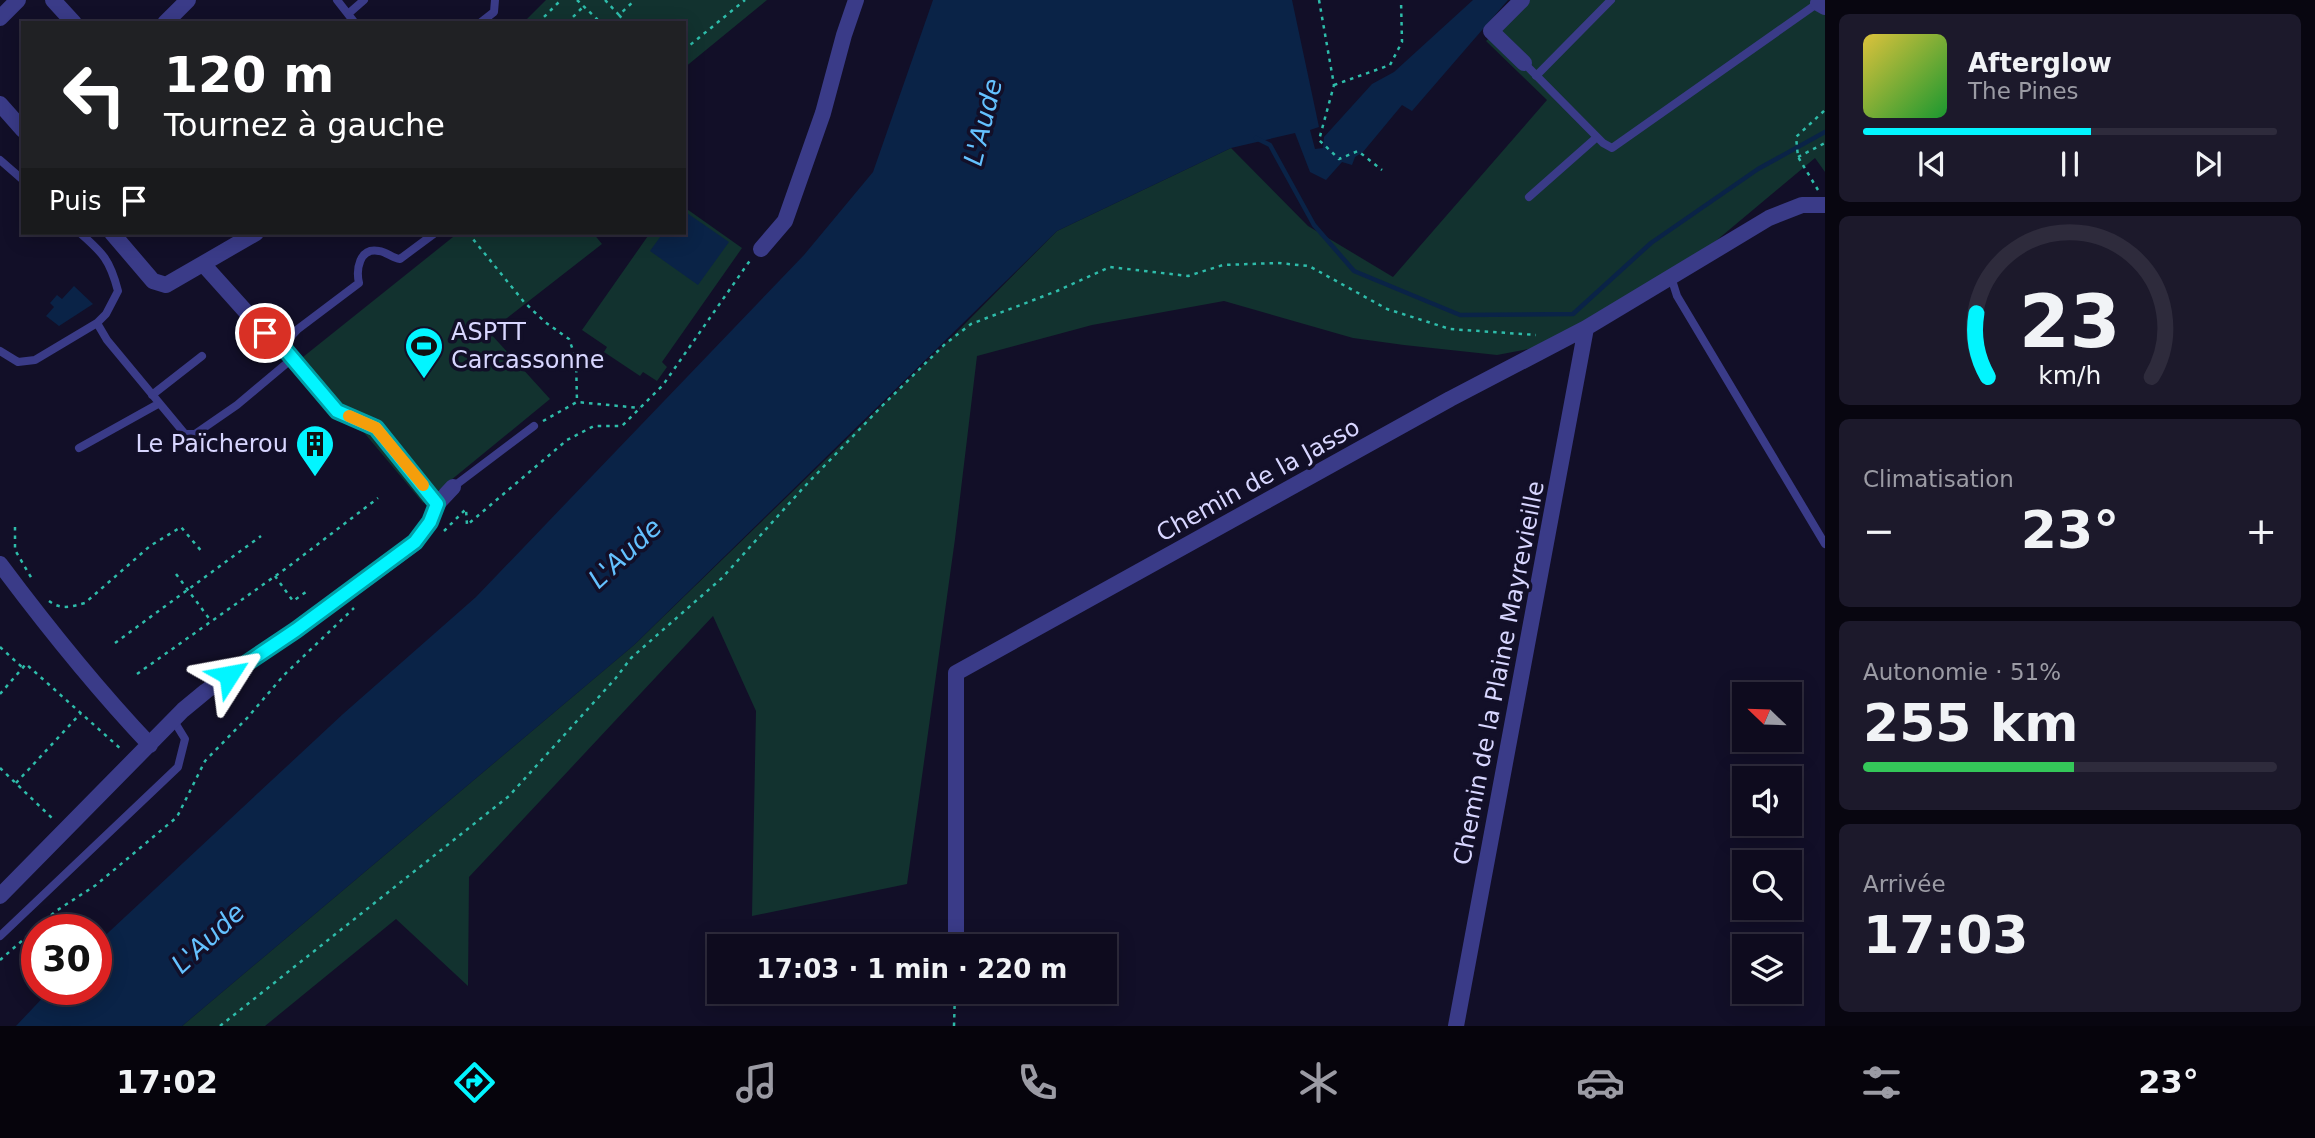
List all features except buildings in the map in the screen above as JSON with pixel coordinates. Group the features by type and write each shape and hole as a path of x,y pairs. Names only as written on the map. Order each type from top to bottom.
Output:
{"street":[{"path":"0,18 18,0"},
{"path":"53,0 72,21"},
{"path":"167,21 188,0"},
{"path":"761,249 785,221 823,113 856,0"},
{"path":"1522,0 1491,31 1524,63"},
{"path":"0,104 21,128"},
{"name":"Chemin de la Jasso","path":"956,934 956,673 1450,399 1587,328 1769,218 1822,198"},
{"path":"114,235 153,281 166,285 253,235"},
{"path":"203,264 265,333 288,352 337,411 376,428 437,504"},
{"name":"Chemin de la Plaine Mayrevieille","path":"1456,1026 1587,328"},
{"path":"0,896 206,691 296,630 415,542 430,522 437,504 453,487"},
{"path":"0,564 48,630 150,745"}],"lane":[{"path":"337,0 353,21"},
{"path":"348,14 364,0"},
{"path":"483,21 494,12 495,0"},
{"path":"1536,76 1611,0"},
{"path":"1524,63 1597,137 1612,148 1820,3"},
{"path":"1529,197 1597,137"},
{"path":"0,160 21,178"},
{"path":"0,351 18,362 35,360 97,323 106,314 118,290 112,266 100,250 82,235"},
{"path":"97,323 107,340 158,404 185,434 195,434 237,405 288,352 298,329 359,283 356,271 367,252 377,250 400,259 432,235"},
{"path":"1671,277 1677,296 1825,544"},
{"path":"152,395 202,356"},
{"path":"79,448 158,404"},
{"path":"453,487 534,426"},
{"path":"0,936 178,767 185,739 174,721"}],"path":[{"path":"540,21 561,0"},
{"path":"576,0 597,19 595,21"},
{"path":"605,0 624,21"},
{"path":"619,15 635,0"},
{"path":"686,48 745,0"},
{"path":"1319,0 1334,85 1319,140 1339,159 1358,152 1382,170"},
{"path":"1334,85 1390,65 1402,42 1401,0"},
{"path":"570,21 583,7"},
{"path":"1822,198 1798,157 1796,137 1825,110"},
{"path":"1798,157 1825,143"},
{"path":"470,235 524,302 545,322 569,339 576,359 578,402"},
{"path":"439,535 466,509 467,525 567,440 594,426 622,426 663,385 745,265 761,249"},
{"path":"220,1026 509,796 631,658 722,578 881,407 945,344 971,324 1110,267 1188,276 1223,265 1278,263 1310,266 1387,309 1450,329 1543,336"},
{"path":"534,426 578,402 639,408"},
{"path":"137,674 275,576 378,498"},
{"path":"15,527 15,550 36,585"},
{"path":"43,597 58,607 85,603 150,546 181,527 203,553"},
{"path":"115,643 261,536"},
{"path":"176,574 211,621"},
{"path":"275,576 293,601 306,592"},
{"path":"0,960 56,911 96,885 177,817 205,761 284,675 362,602"},
{"path":"0,647 23,668"},
{"path":"0,694 26,664 126,754"},
{"path":"16,783 81,713"},
{"path":"0,768 59,824"},
{"path":"954,1026 955,1004"}],"green space":[{"path":"546,0 767,0 686,66 686,21 525,21"},
{"path":"1529,0 1825,0 1825,172 1815,158 1668,281 1570,341 1497,355 1404,345 1353,338 1224,301 1092,325 977,356 955,539 907,884 752,916 756,711 713,616 469,877 468,986 396,919 265,1026 182,1026 634,645 945,344 1057,231 1231,148 1308,226 1393,277 1547,100 1486,41"},
{"path":"686,208 742,248 662,362 667,367 657,381 643,372 640,376 604,352 607,347 582,330 649,235 686,235"},
{"name":"ASPTT Carcassonne","path":"456,235 595,235 602,244 489,332 550,399 423,503 356,423 298,361"}],"water":[{"name":"L'Aude","path":"933,0 1292,0 1319,127 1310,130 1315,149 1323,148 1324,137 1372,84 1394,72 1473,0 1508,0 1412,111 1402,105 1363,152 1355,157 1352,165 1342,162 1326,180 1310,172 1295,133 1231,148 1057,231 634,645 182,1026 16,1026 36,1005 112,1005 112,929 343,714 476,597 804,255 873,172"},
{"path":"686,212 729,242 698,285 650,251 662,235 686,235"},
{"path":"74,286 93,304 59,326 46,316 54,307 50,303 57,295 62,299"}],"waterway":[{"path":"1256,138 1270,145 1314,225 1354,271 1460,315 1573,314 1651,243 1758,169 1825,132"}],"slow traffic":[{"path":"349,416 376,428 423,485"}],"place":[{"name":"ASPTT Carcassonne","path":"424,380"},
{"name":"Le Païcherou","path":"315,478"}],"route":[{"path":"229,675 296,630 415,542 430,522 437,504 376,428 337,411 282,346 265,333"}]}
